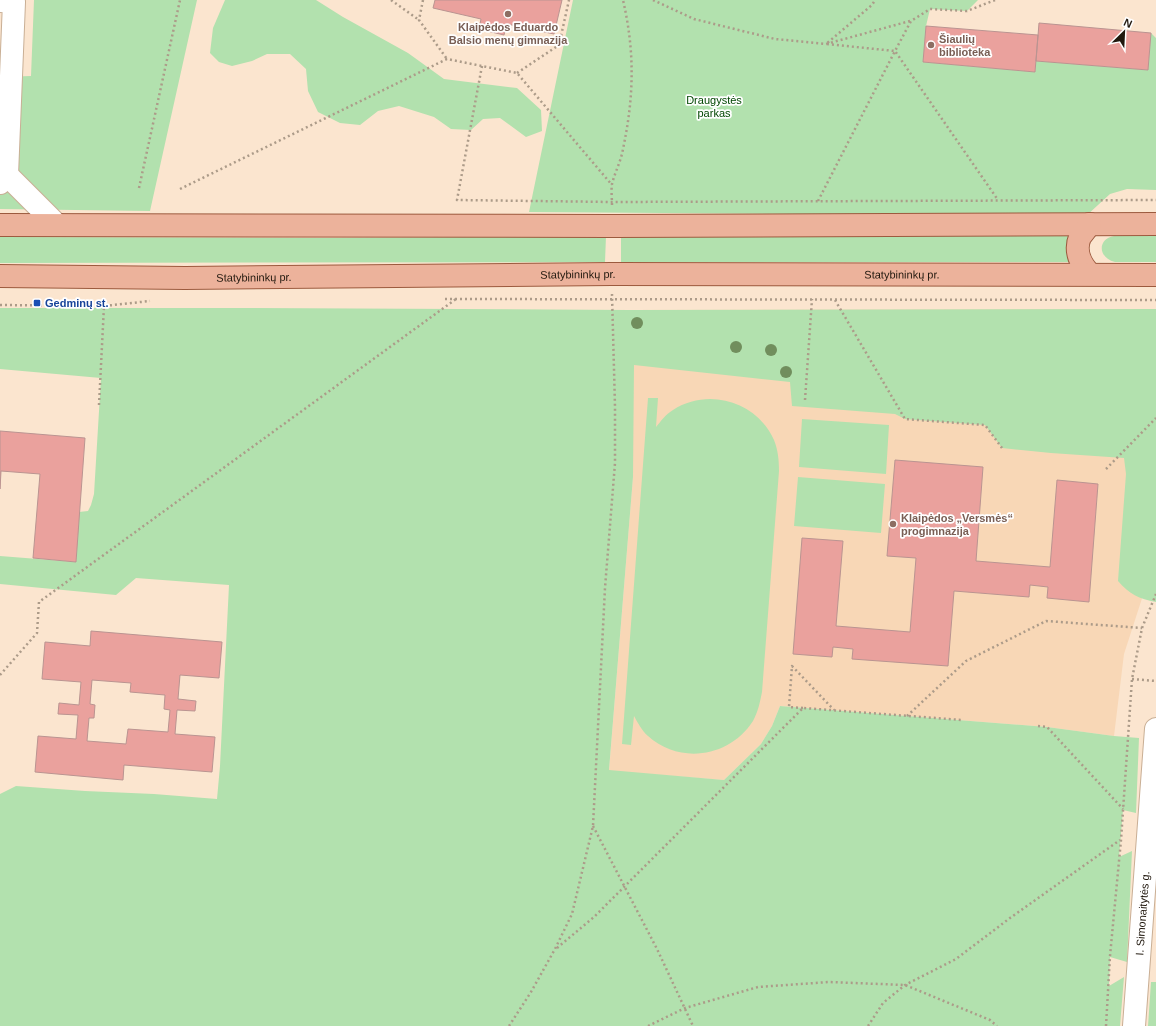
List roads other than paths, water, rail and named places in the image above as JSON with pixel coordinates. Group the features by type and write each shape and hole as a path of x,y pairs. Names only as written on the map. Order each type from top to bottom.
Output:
{"main road":[{"path":"1090,224 1080,238 1078,250 1082,266 1090,274"},
{"path":"0,225 612,226 1156,224"},
{"name":"Statybininkų pr.","path":"0,276 185,278 612,274 1156,275"}],"street":[{"path":"0,1 14,2 4,179 57,225"},
{"name":"I. Simonaitytės g.","path":"1134,1026 1156,729"}],"place":[{"name":"Klaipėdos Eduardo Balsio menų gimnazija","path":"508,14"},
{"name":"Šiaulių biblioteka","path":"931,45"},
{"name":"Gedminų st.","path":"37,303"},
{"name":"Klaipėdos „Versmės“ progimnazija","path":"893,524"}],"park label":[{"name":"Draugystės parkas","path":"714,106"}]}
